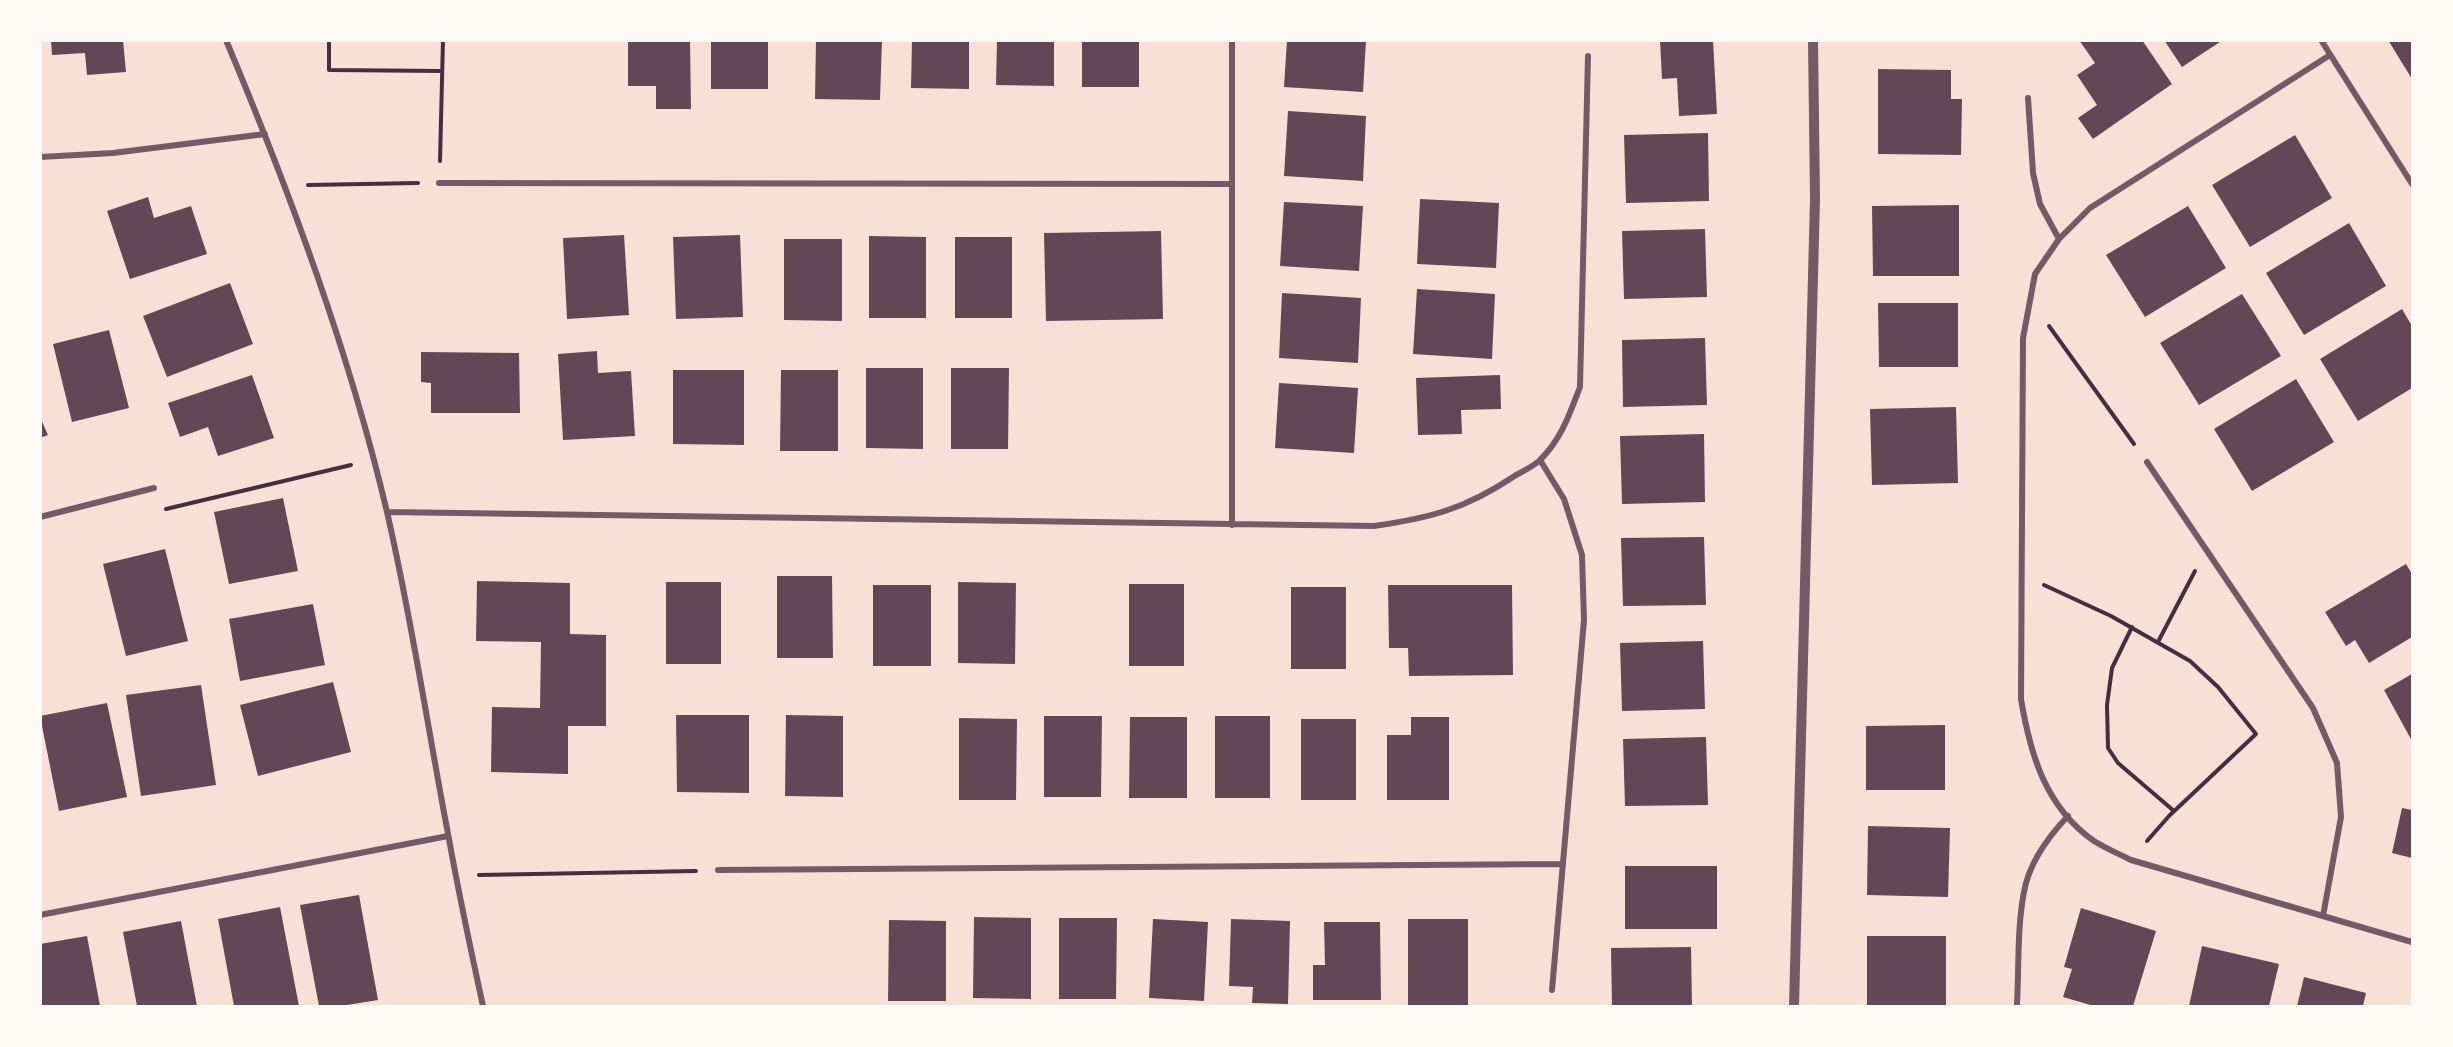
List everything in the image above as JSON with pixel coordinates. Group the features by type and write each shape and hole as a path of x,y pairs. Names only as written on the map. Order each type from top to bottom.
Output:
{"street":[{"path":"226,40 266,134 340,346 387,512 434,743 448,836 483,1006"},
{"path":"1232,40 1232,525"},
{"path":"1794,1006 1815,199 1813,40"},
{"path":"2321,40 2412,183"},
{"path":"387,512 1374,526 1416,520 1458,509 1540,460 1564,427 1581,387 1588,56"},
{"path":"2330,56 2127,181 2090,208 2059,239 2035,274 2024,338 2021,699 2029,744 2042,780 2068,816 2093,840 2131,860 2412,942"},
{"path":"2028,98 2033,173 2040,204 2059,239"},
{"path":"40,157 113,153 266,134"},
{"path":"439,183 1232,184"},
{"path":"1540,460 1564,499 1582,555 1584,620 1561,864 1552,990"},
{"path":"2147,462 2313,708 2337,763 2341,817 2323,916"},
{"path":"40,517 154,488"},
{"path":"2017,1004 2024,891 2034,862 2051,834 2068,816"},
{"path":"40,915 448,836"},
{"path":"718,870 1561,864"}],"path":[{"path":"329,40 328,70 442,71"},
{"path":"283,185 439,183 443,40"},
{"path":"2030,301 2147,462"},
{"path":"154,488 160,510 372,460"},
{"path":"2158,642 2180,596 2208,552"},
{"path":"2022,575 2132,627 2190,660 2218,687 2256,734 2174,811 2131,860"},
{"path":"2132,627 2112,668 2107,705 2108,747 2118,763 2174,811"},
{"path":"456,875 718,870"}],"building":[{"path":"51,40 123,40 126,72 87,75 85,53 52,55"},
{"path":"628,40 690,40 691,109 656,109 656,86 628,86"},
{"path":"711,40 768,40 768,89 711,89"},
{"path":"816,40 882,40 880,100 815,99"},
{"path":"912,40 969,40 969,89 911,88"},
{"path":"997,40 1054,40 1054,86 996,85"},
{"path":"1082,40 1139,40 1139,87 1082,87"},
{"path":"1287,40 1366,40 1363,92 1284,87"},
{"path":"1660,40 1713,40 1717,114 1679,116 1677,78 1662,79"},
{"path":"2079,40 2142,40 2172,84 2093,139 2078,118 2097,105 2077,75 2095,63"},
{"path":"2164,40 2223,40 2182,67"},
{"path":"2388,40 2412,40 2412,79"},
{"path":"1878,69 1951,70 1951,99 1962,99 1961,155 1878,154"},
{"path":"1288,111 1366,116 1363,181 1284,176"},
{"path":"1708,133 1709,201 1626,203 1624,135"},
{"path":"2295,135 2332,198 2250,247 2212,185"},
{"path":"148,197 154,218 191,206 207,254 130,279 107,211"},
{"path":"1420,199 1499,203 1496,268 1417,264"},
{"path":"1284,202 1363,206 1359,271 1280,266"},
{"path":"1959,205 1959,276 1873,276 1872,206"},
{"path":"2188,206 2226,268 2145,317 2106,255"},
{"path":"2349,223 2386,286 2304,335 2266,273"},
{"path":"1705,229 1707,297 1624,299 1622,231"},
{"path":"1161,231 1163,319 1046,321 1044,233"},
{"path":"624,235 629,315 567,319 563,238"},
{"path":"740,235 743,317 676,319 673,237"},
{"path":"869,236 926,237 926,318 869,318"},
{"path":"955,237 1012,237 1012,318 955,318"},
{"path":"784,239 842,239 842,321 784,320"},
{"path":"230,283 253,344 167,377 143,316"},
{"path":"1417,289 1495,294 1492,359 1413,354"},
{"path":"1282,293 1361,298 1358,363 1279,358"},
{"path":"2242,294 2281,356 2199,405 2160,343"},
{"path":"1878,303 1958,303 1958,367 1879,367"},
{"path":"2402,309 2412,326 2412,388 2358,421 2320,359"},
{"path":"109,330 129,408 72,422 53,344"},
{"path":"1705,338 1707,405 1623,407 1622,340"},
{"path":"597,351 598,373 631,371 635,436 563,440 558,354"},
{"path":"421,352 519,353 520,413 431,413 431,383 421,382"},
{"path":"866,368 923,368 923,449 866,448"},
{"path":"951,368 1009,368 1008,449 951,449"},
{"path":"673,370 744,370 744,445 673,444"},
{"path":"781,370 838,370 838,451 780,451"},
{"path":"252,375 274,438 218,456 208,427 180,437 168,403"},
{"path":"1500,375 1501,409 1461,410 1462,434 1418,435 1416,378"},
{"path":"2296,379 2334,442 2252,491 2214,429"},
{"path":"1279,383 1358,388 1354,453 1275,448"},
{"path":"1956,407 1958,483 1872,485 1870,409"},
{"path":"40,417 48,435 40,438"},
{"path":"1704,434 1705,502 1622,504 1620,436"},
{"path":"283,498 298,571 229,584 214,512"},
{"path":"1704,537 1706,605 1623,606 1621,538"},
{"path":"165,549 188,641 126,656 103,564"},
{"path":"2406,564 2412,574 2412,637 2369,663 2355,640 2346,646 2325,612"},
{"path":"777,576 832,576 833,658 777,658"},
{"path":"477,581 570,583 570,634 606,635 606,726 568,726 568,774 491,772 492,707 540,708 541,642 476,641"},
{"path":"666,582 721,582 721,664 666,664"},
{"path":"958,582 1016,583 1015,664 958,663"},
{"path":"1129,584 1184,584 1184,666 1129,666"},
{"path":"873,585 931,585 931,666 873,666"},
{"path":"1388,585 1512,585 1513,675 1409,676 1408,648 1389,648"},
{"path":"1291,587 1346,587 1346,669 1291,669"},
{"path":"313,604 325,665 240,681 229,619"},
{"path":"1703,641 1705,709 1622,711 1620,643"},
{"path":"2412,674 2412,741 2384,690"},
{"path":"333,682 351,752 258,776 240,705"},
{"path":"201,685 216,785 141,796 126,695"},
{"path":"107,703 127,797 59,811 40,716"},
{"path":"676,715 749,715 749,793 677,792"},
{"path":"786,715 843,716 843,797 785,796"},
{"path":"1044,716 1102,716 1101,797 1044,797"},
{"path":"1215,716 1270,716 1270,798 1215,798"},
{"path":"1130,717 1187,717 1187,798 1129,798"},
{"path":"1411,717 1449,717 1449,800 1387,800 1387,735 1411,735"},
{"path":"959,718 1017,719 1016,800 959,800"},
{"path":"1301,719 1356,719 1356,800 1301,800"},
{"path":"1945,725 1945,790 1866,790 1866,726"},
{"path":"1706,737 1708,805 1625,806 1623,739"},
{"path":"2402,808 2412,810 2412,858 2392,853"},
{"path":"1868,826 1950,828 1948,897 1867,895"},
{"path":"1625,866 1717,866 1717,929 1625,929"},
{"path":"359,895 378,1000 341,1006 319,1006 300,905"},
{"path":"280,907 299,1006 234,1006 218,919"},
{"path":"2081,908 2156,931 2133,1006 2094,1006 2063,997 2072,969 2064,967"},
{"path":"974,917 1031,918 1031,999 973,998"},
{"path":"1059,918 1117,918 1116,999 1059,999"},
{"path":"1153,919 1208,922 1204,1001 1149,998"},
{"path":"1231,919 1290,921 1288,1004 1252,1003 1253,987 1229,986"},
{"path":"1408,919 1468,919 1468,1006 1408,1006"},
{"path":"889,920 946,921 946,1001 888,1001"},
{"path":"181,921 197,1006 137,1006 123,932"},
{"path":"1324,922 1380,922 1381,1000 1313,1000 1313,965 1325,965"},
{"path":"87,936 100,1006 40,1006 40,944"},
{"path":"1867,936 1946,936 1946,1005 1867,1005"},
{"path":"2202,946 2279,964 2269,1006 2189,1006"},
{"path":"1691,947 1692,1006 1612,1006 1611,948"},
{"path":"2304,977 2366,993 2363,1006 2297,1006"}]}
